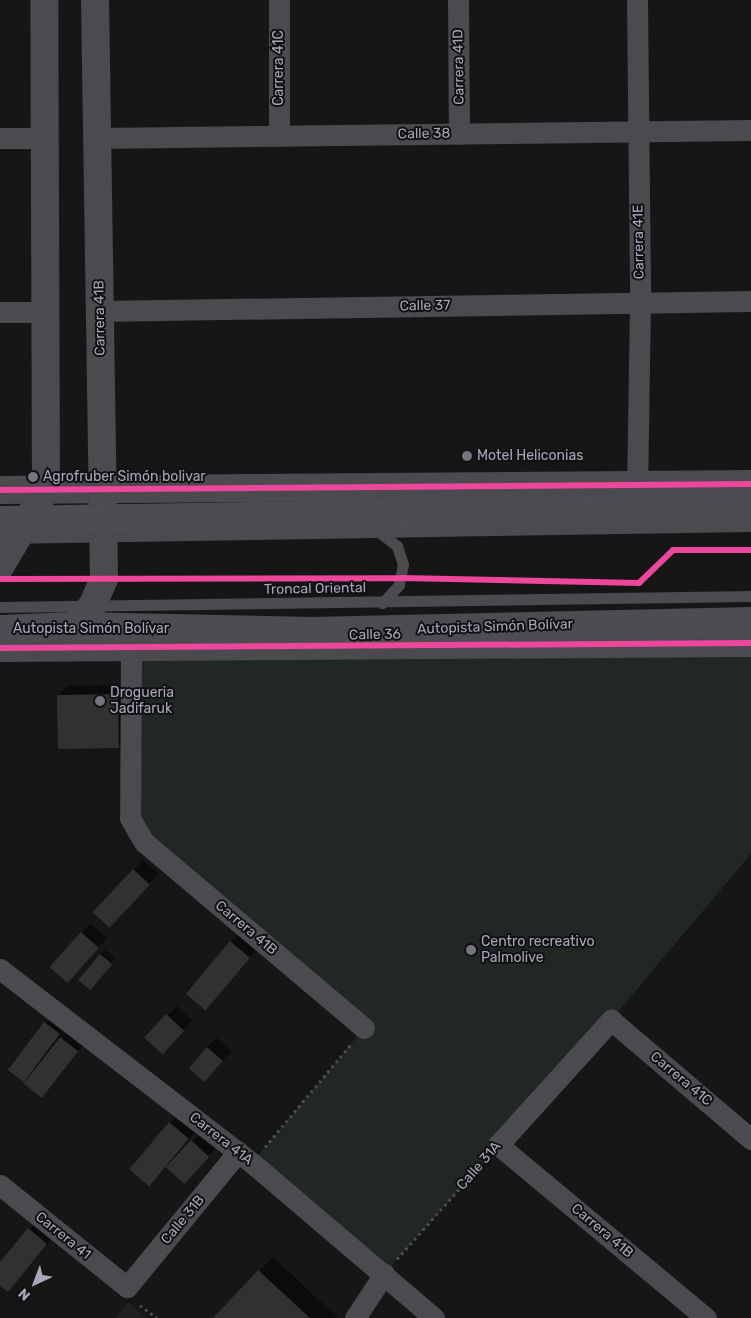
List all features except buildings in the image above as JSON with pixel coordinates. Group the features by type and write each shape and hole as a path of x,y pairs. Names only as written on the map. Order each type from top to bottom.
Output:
{"highway":[{"path":"11,529 751,508"},
{"name":"Autopista Simón Bolívar","path":"0,629 74,626 312,631 419,630 751,621"},
{"path":"312,631 371,647 419,630"}],"street":[{"path":"0,567 11,529 46,489 44,0"},
{"name":"Carrera 41B","path":"74,626 92,606 104,579 96,0"},
{"name":"Carrera 41C","path":"279,0 279,136"},
{"name":"Carrera 41D","path":"458,0 460,134"},
{"name":"Carrera 41E","path":"637,0 640,303 637,485"},
{"name":"Calle 38","path":"97,138 751,130"},
{"path":"0,138 45,138"},
{"name":"Calle 37","path":"99,311 751,301"},
{"path":"0,312 46,312"},
{"path":"0,490 751,484"},
{"name":"Calle 36","path":"0,648 131,650 751,643"},
{"name":"Carrera 41B","path":"131,650 130,818 144,842 364,1028"},
{"name":"Carrera 41A","path":"0,970 245,1158 434,1318"},
{"name":"Carrera 41C","path":"610,1020 751,1139"},
{"name":"Calle 31A","path":"498,1145 610,1020"},
{"name":"Carrera 41B","path":"498,1145 706,1318"},
{"name":"Calle 31B","path":"127,1287 245,1158"},
{"name":"Carrera 41","path":"0,1185 127,1287"},
{"path":"355,1318 384,1274"}],"lane":[{"path":"104,526 379,532 751,526"},
{"path":"379,532 397,546 403,564 399,585 382,603"},
{"name":"Troncal Oriental","path":"0,607 382,603 751,596"}],"path":[{"path":"245,1158 364,1028"}],"shaded area":[{"name":"Centro recreativo Palmolive","path":"751,643 751,854 611,1020 384,1274 252,1163 364,1028 130,818 131,650"},
{"path":"128,1302 147,1318 115,1318"}],"cycle path":[{"path":"0,490 751,484"},
{"path":"0,579 402,578 639,583 673,550 751,550"},
{"path":"0,648 751,643"}],"place":[{"name":"Motel Heliconias","path":"467,456"},
{"name":"Agrofruber Simón bolivar","path":"33,477"},
{"name":"Drogueria Jadifaruk","path":"100,701"},
{"name":"Centro recreativo Palmolive","path":"471,950"}]}
